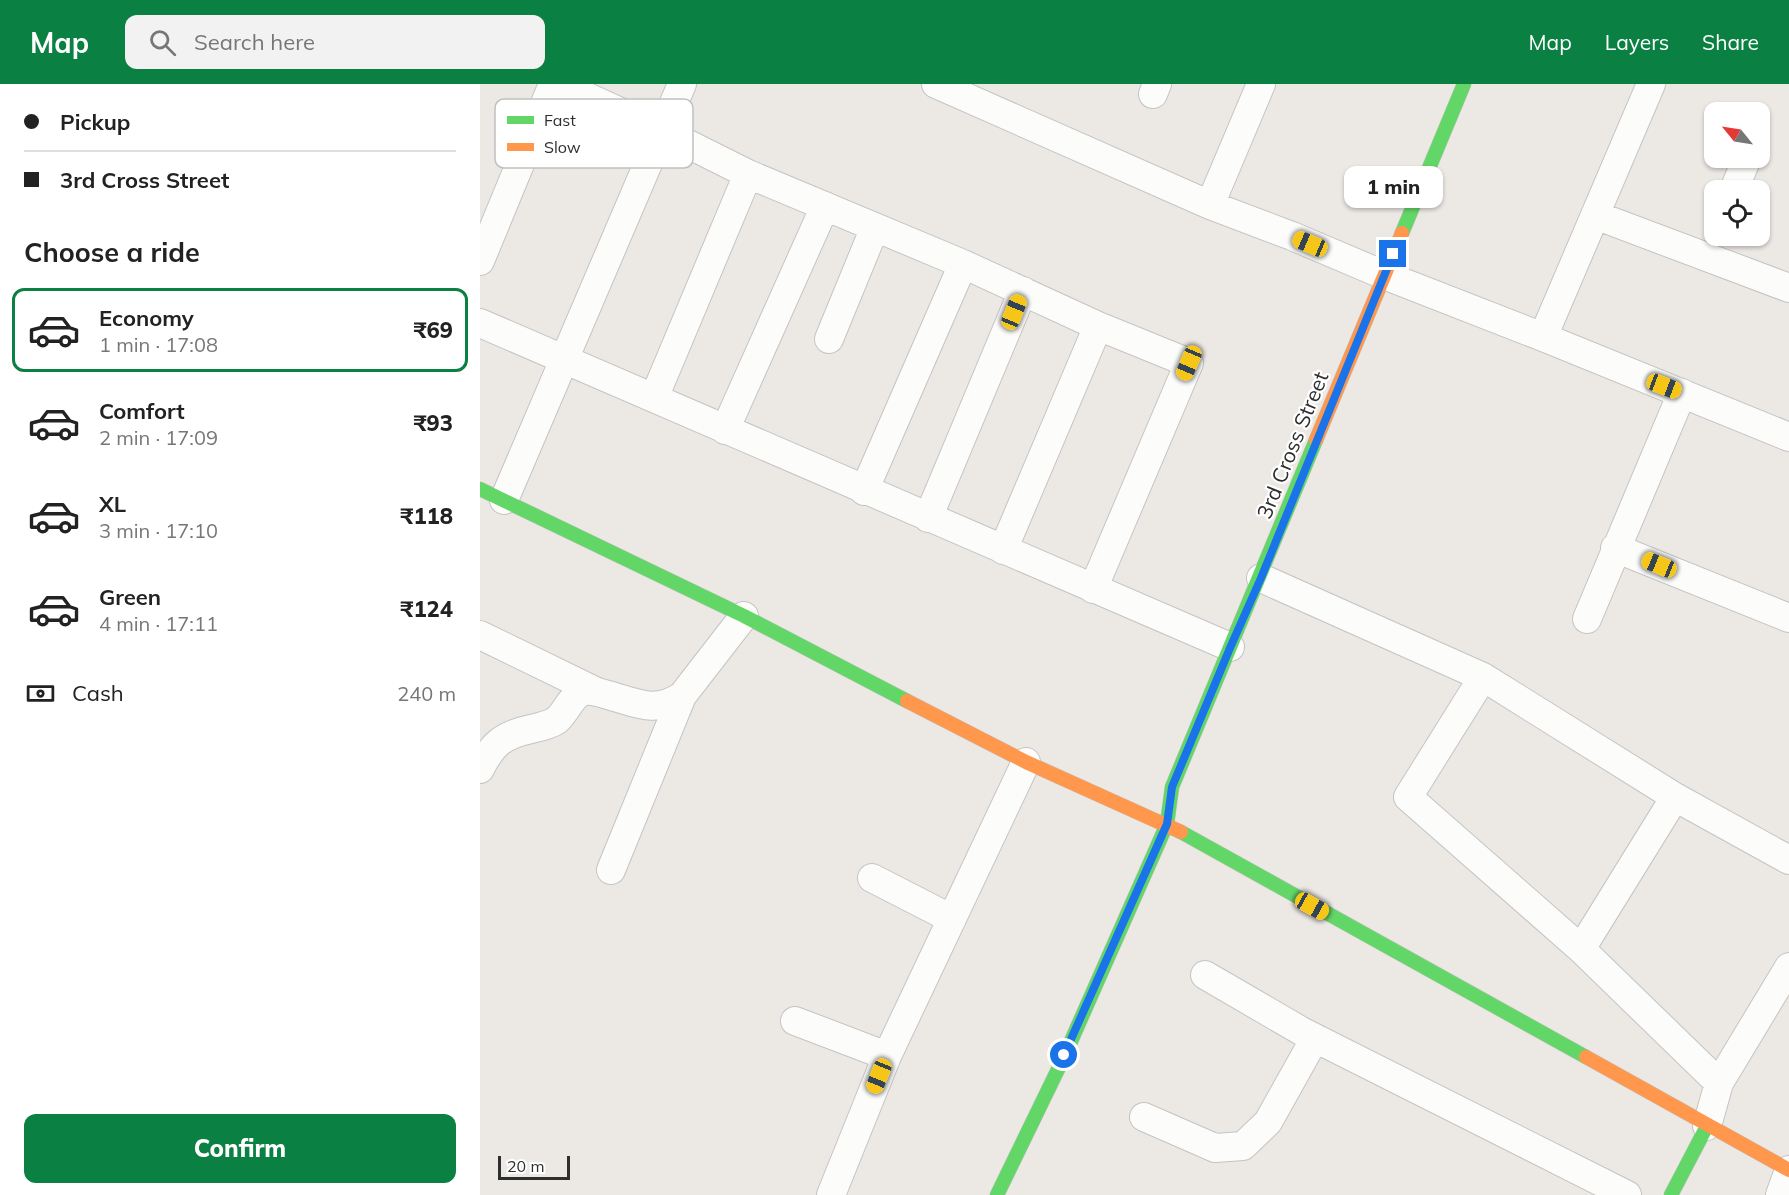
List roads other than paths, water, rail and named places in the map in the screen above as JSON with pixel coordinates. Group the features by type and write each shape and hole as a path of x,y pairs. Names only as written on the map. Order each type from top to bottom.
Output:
{"street":[{"path":"547,99 553,84"},
{"path":"559,84 592,99"},
{"path":"676,99 682,84"},
{"path":"936,84 1210,205 1789,437"},
{"path":"1210,205 1261,84"},
{"name":"3rd Cross Street","path":"997,1195 1074,1033 1167,824 1172,787 1261,578 1464,84"},
{"path":"1543,337 1652,84"},
{"path":"693,146 748,174 963,264 1098,326 1189,363 1093,589"},
{"path":"480,261 518,168"},
{"path":"646,168 564,359 492,494 744,616 1026,762 1167,824 1789,1170 1780,1195"},
{"path":"654,398 748,174"},
{"path":"725,430 825,206"},
{"path":"1595,215 1712,247 1789,288"},
{"path":"830,339 875,227"},
{"path":"864,490 963,264"},
{"path":"928,518 1023,291"},
{"path":"480,323 1230,648"},
{"path":"1003,550 1098,326"},
{"path":"1587,619 1682,393"},
{"path":"1615,548 1789,618"},
{"path":"1261,578 1483,677 1675,797 1789,860"},
{"path":"611,870 682,696 744,616"},
{"path":"480,635 597,692"},
{"path":"1483,677 1408,797 1581,949 1719,1083"},
{"path":"480,769 496,744 515,732 555,722 579,693 597,692 648,706 669,704 682,696"},
{"path":"831,1195 887,1056 1026,762"},
{"path":"1581,949 1675,797"},
{"path":"872,878 952,919"},
{"path":"1671,1195 1707,1126 1719,1083 1789,967"},
{"path":"1205,975 1315,1038 1627,1195"},
{"path":"795,1021 887,1056"},
{"path":"1144,1117 1215,1148 1243,1146 1268,1122 1315,1038"}]}
